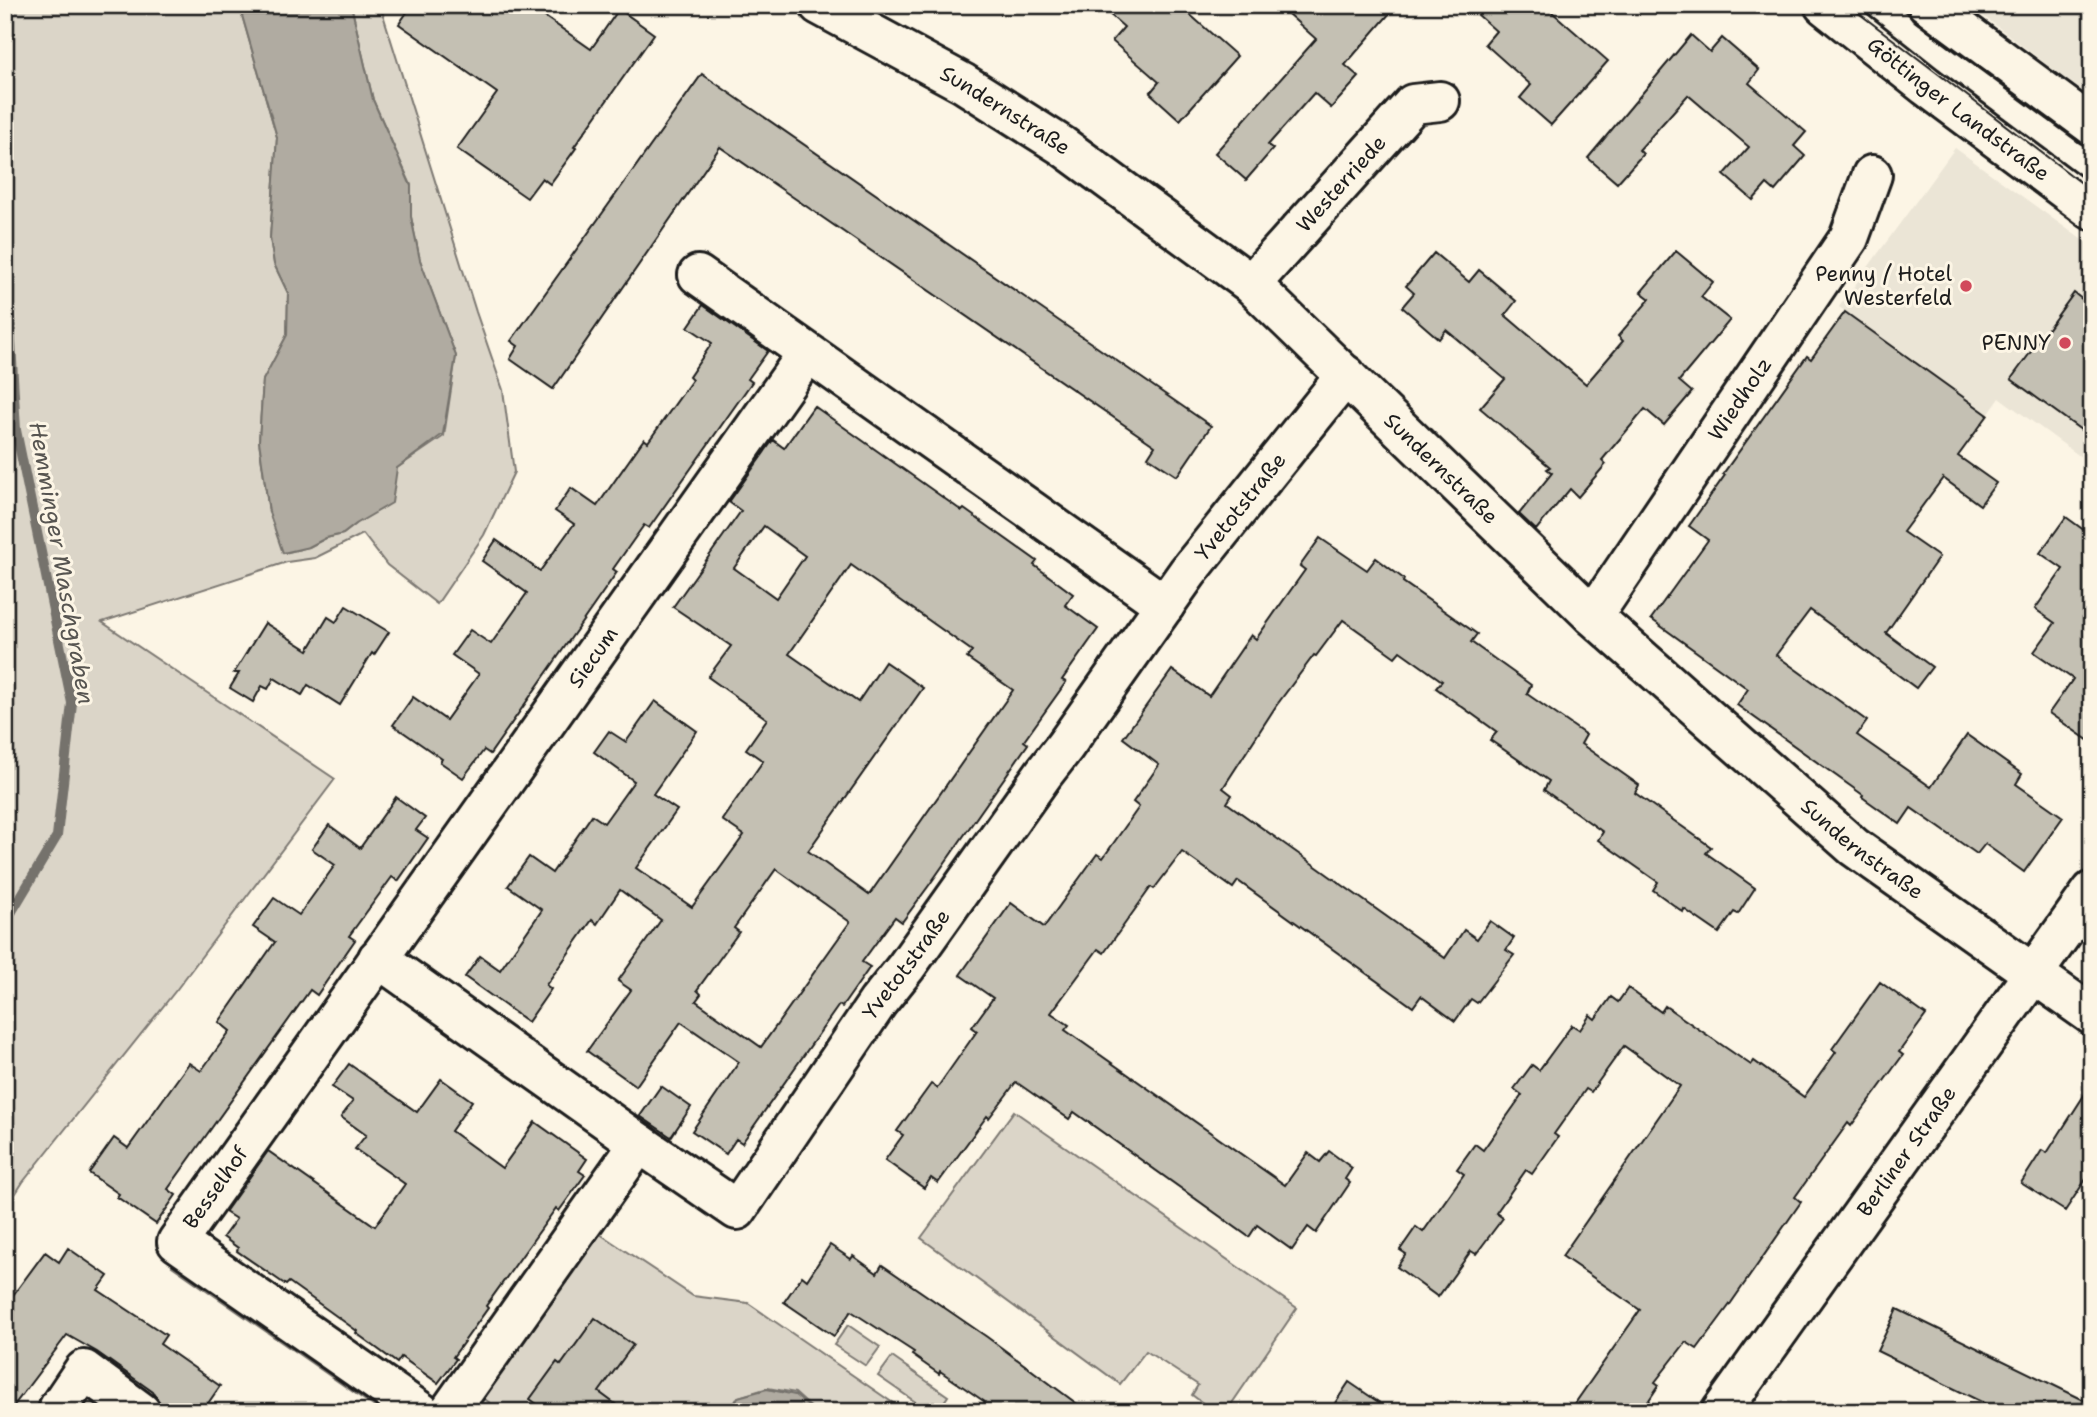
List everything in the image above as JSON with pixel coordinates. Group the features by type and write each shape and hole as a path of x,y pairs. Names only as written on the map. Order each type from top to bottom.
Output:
{"street":[{"name":"Sundernstraße","path":"820,5 865,16 1061,145 1251,284 1593,616 1854,847 2092,1015"},
{"name":"Göttinger Landstraße","path":"1825,5 1926,86 2092,210"},
{"path":"1928,5 2092,126"},
{"name":"Westerriede","path":"1251,284 1413,104 1440,101"},
{"name":"Wiedholz","path":"1593,616 1849,238 1872,175"},
{"path":"698,275 1165,605"},
{"name":"Siecum","path":"378,958 615,629 807,354"},
{"name":"Yvetotstraße","path":"378,958 737,1210 878,1002 906,967 1188,572 1346,375"},
{"name":"Berliner Straße","path":"1721,1412 2092,891"},
{"name":"Besselhof","path":"378,958 177,1242 421,1412"},
{"path":"449,1412 639,1143"},
{"path":"59,1407 85,1370 141,1412"}],"shaded area":[{"path":"5,5 239,5 277,137 270,238 274,264 288,293 287,335 263,380 259,441 269,512 284,553 343,534 356,524 397,468 444,436 456,356 420,260 411,217 411,185 373,100 351,5 380,5 503,390 514,472 484,535 437,604 387,565 363,534 315,558 287,562 102,622 335,779 177,989 23,1182 5,1210"},
{"path":"239,5 351,5 373,100 411,186 411,217 420,260 456,356 443,434 397,468 392,503 343,534 326,538 309,547 283,553 269,512 259,441 263,380 287,335 288,293 274,264 270,238 277,137"},
{"path":"1969,5 2092,5 2092,98 2054,70"},
{"name":"Penny / Hotel Westerfeld","path":"1955,148 2092,247 2092,465 2000,398 1988,415 1839,307"},
{"path":"1014,1111 1297,1308 1226,1412 1215,1412 1192,1395 1198,1385 1146,1351 1120,1384 921,1238"},
{"path":"600,1234 693,1296 748,1303 906,1412 816,1412 795,1393 768,1388 738,1397 729,1412 502,1412 482,1397"},
{"path":"178,1258 399,1412 382,1412 172,1266"},
{"path":"848,1325 880,1347 866,1366 834,1345"},
{"path":"892,1357 948,1396 937,1412 930,1412 878,1376"},
{"path":"767,1389 795,1395 815,1412 730,1412 738,1397"}],"building":[{"path":"412,5 528,5 591,49 619,9 654,34 550,184 542,178 527,198 457,149 497,93 399,24"},
{"path":"1099,5 1179,5 1237,56 1180,120 1150,93 1159,82 1112,41 1124,27"},
{"path":"1278,5 1397,5 1345,65 1359,77 1331,108 1314,93 1268,145 1273,149 1246,180 1215,153 1316,39"},
{"path":"1467,5 1544,5 1608,61 1551,125 1520,98 1531,85 1485,44 1496,31"},
{"path":"1691,35 1710,52 1722,38 1759,70 1749,83 1806,132 1794,146 1805,156 1775,191 1767,184 1753,200 1724,175 1749,147 1688,95 1639,150 1643,154 1617,183 1588,158"},
{"path":"702,74 1211,426 1177,476 1148,457 1155,446 720,147 553,389 510,359 518,346 511,341"},
{"path":"1676,251 1713,282 1701,297 1730,320 1679,381 1692,392 1664,425 1645,409 1602,460 1606,464 1578,497 1570,489 1536,530 1519,514 1552,473 1547,469 1550,467 1480,408 1505,379 1446,330 1439,339 1402,307 1414,293 1406,286 1434,253 1469,282 1479,270 1516,301 1505,315 1586,384 1623,341 1618,336 1650,299 1641,292"},
{"name":"PENNY","path":"2074,293 2092,307 2092,438 2011,379"},
{"path":"703,305 768,351 748,379 752,382 649,528 644,525 613,569 617,572 490,754 484,750 463,778 440,762 442,759 393,725 413,697 446,720 479,674 452,655 470,630 491,644 527,593 482,561 496,540 540,571 574,524 555,511 571,488 597,506 644,439 648,442 692,380 689,377 712,343 688,327"},
{"path":"1845,312 1988,415 1958,456 1996,483 1980,505 1943,478 1903,532 1939,557 1886,633 1932,667 1916,688 1810,610 1776,655 1867,721 1857,735 1931,787 1967,735 2022,774 2016,784 2063,817 2024,872 1985,844 1977,854 1911,808 1900,824 1737,705 1748,689 1651,619 1708,540 1689,526 1807,356 1811,359"},
{"path":"814,406 1037,561 1034,565 1073,594 1065,605 1098,629 1062,680 1066,682 1024,741 1028,744 930,884 902,922 895,917 862,962 870,967 842,1007 839,1005 742,1143 736,1139 726,1154 692,1131 739,1062 681,1022 636,1086 587,1051 631,990 618,981 661,920 620,890 597,924 592,920 546,985 551,989 528,1022 465,977 480,956 500,970 542,910 508,886 529,857 552,873 592,815 604,823 634,781 594,752 609,731 626,742 655,701 697,731 653,794 677,810 636,868 692,907 744,835 722,820 763,761 746,749 767,719 708,677 731,646 673,607 741,511 729,502 773,440 784,448","holes":["764,526 805,556 776,598 734,568","851,565 972,651 967,658 1013,690 869,895 808,851 923,688 885,662 858,702 789,654","776,869 850,922 761,1047 696,1001 701,994 697,990 739,932 734,928"]},
{"path":"2066,517 2088,533 2092,527 2092,743 2049,713 2073,679 2034,652 2055,623 2035,609 2063,569 2040,553"},
{"path":"1320,538 1367,570 1376,558 1404,579 1403,582 1477,634 1471,642 1531,685 1527,694 1586,735 1581,744 1639,785 1635,793 1711,847 1706,853 1755,888 1738,914 1734,912 1719,933 1684,909 1683,912 1653,890 1658,882 1598,840 1603,832 1544,790 1549,781 1490,740 1497,732 1436,688 1442,681 1400,651 1395,657 1343,620 1276,706 1223,788 1232,795 1227,803 1445,958 1464,930 1477,939 1490,921 1514,938 1506,950 1514,955 1477,1003 1471,999 1455,1021 1421,996 1413,1007 1238,881 1233,888 1182,852 1154,889 1151,887 1104,953 1098,949 1051,1013 1069,1025 1065,1030 1285,1185 1308,1153 1320,1162 1329,1151 1352,1168 1345,1179 1350,1183 1316,1233 1308,1227 1292,1250 1257,1225 1249,1237 1074,1112 1069,1119 1016,1082 989,1118 987,1116 938,1183 931,1178 924,1188 885,1160 903,1135 897,1131 931,1084 937,1088 977,1031 972,1027 993,998 960,975 1011,903 1044,927 1097,854 1103,858 1139,807 1133,802 1159,765 1123,738 1172,670 1209,696 1251,635 1256,639 1305,570 1300,566"},
{"path":"346,606 389,632 374,655 372,653 340,705 308,685 302,695 274,678 268,689 262,686 253,702 230,688 239,673 234,673 265,623 308,650 328,617 336,622"},
{"path":"396,797 425,818 416,830 428,838 398,881 392,877 349,936 355,940 317,995 310,990 168,1189 176,1195 156,1224 117,1197 119,1194 89,1173 114,1138 128,1148 189,1063 201,1071 230,1031 219,1022 275,942 253,927 274,898 299,915 335,865 312,849 329,825 360,848"},
{"path":"1880,982 1926,1015 1899,1052 1903,1055 1851,1126 1848,1123 1795,1197 1801,1202 1731,1303 1697,1349 1686,1342 1655,1382 1659,1385 1641,1412 1569,1412 1640,1310 1562,1256 1680,1086 1624,1046 1591,1092 1586,1089 1554,1134 1558,1137 1532,1174 1526,1170 1496,1213 1503,1218 1476,1254 1471,1251 1438,1297 1397,1267 1406,1254 1400,1250 1416,1227 1423,1232 1464,1174 1457,1169 1475,1144 1483,1150 1522,1095 1514,1089 1532,1065 1539,1070 1572,1025 1580,1030 1590,1015 1595,1019 1611,997 1618,1002 1628,988 1661,1012 1665,1006 1751,1065 1754,1061 1804,1097 1836,1052 1832,1049"},
{"path":"349,1064 417,1112 441,1079 472,1101 451,1131 502,1168 535,1122 587,1159 579,1171 585,1175 559,1211 556,1208 486,1306 488,1308 438,1383 401,1357 397,1363 289,1282 286,1285 237,1251 238,1248 223,1237 236,1219 225,1212 268,1151 375,1226 405,1184 355,1149 366,1135 341,1117 353,1101 332,1087"},
{"path":"2092,1083 2092,1170 2065,1211 2021,1183 2042,1150 2047,1153"},
{"path":"661,1086 691,1107 671,1137 640,1116"},
{"path":"830,1245 851,1259 853,1256 877,1273 882,1265 987,1337 1088,1412 979,1412 985,1402 940,1371 939,1374 912,1355 914,1352 851,1311 834,1336 784,1302 802,1276 807,1280"},
{"path":"68,1248 108,1276 98,1290 166,1335 160,1344 220,1386 202,1412 169,1412 162,1407 153,1392 97,1352 67,1335 9,1412 5,1412 5,1306 45,1252 59,1262"},
{"path":"1897,1309 2092,1404 2092,1412 2002,1412 1877,1351"},
{"path":"595,1318 633,1345 599,1392 626,1412 548,1412 530,1399 557,1362 561,1365"},
{"path":"1349,1382 1393,1412 1329,1412"}],"waterway":[{"name":"Hemminger Maschgraben","path":"5,238 16,430 72,703 57,836 5,923"}],"tram line":[{"path":"1848,5 2092,191"},
{"path":"1896,5 2092,150"}],"place":[{"name":"Penny / Hotel Westerfeld","path":"1966,286"},
{"name":"PENNY","path":"2065,343"}]}
